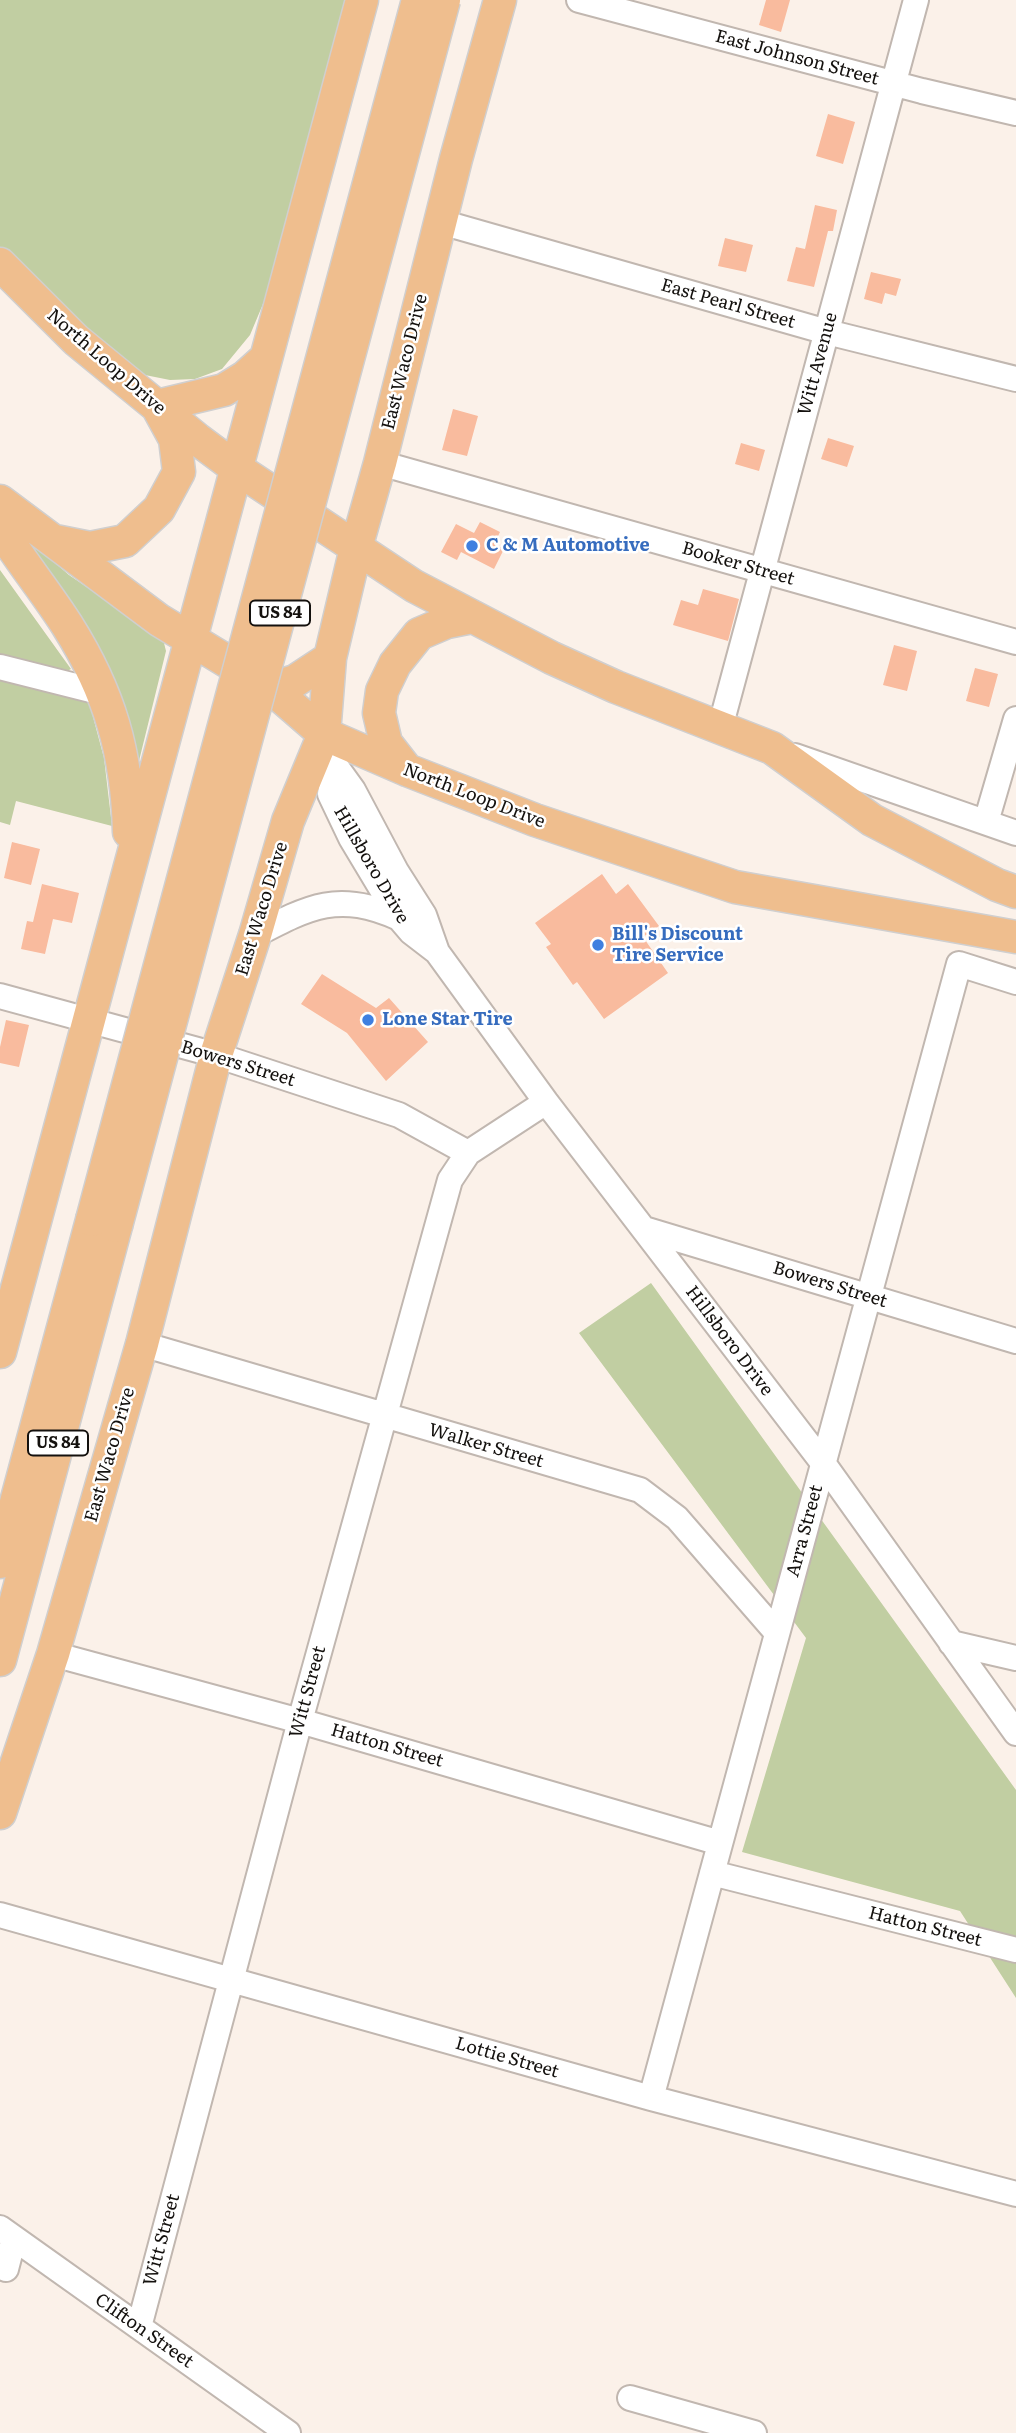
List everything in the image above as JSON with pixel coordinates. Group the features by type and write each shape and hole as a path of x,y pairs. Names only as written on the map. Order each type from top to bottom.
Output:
{"main road":[{"path":"0,1352 5,1311 131,864 362,0"},
{"name":"US 84","path":"0,1660 104,1223 418,0"},
{"name":"US 84","path":"0,1562 104,1223 444,0"},
{"name":"East Waco Drive","path":"0,1813 52,1654 142,1344 216,1055 288,821 324,734 330,658 356,548 500,0"},
{"name":"North Loop Drive","path":"0,264 76,340 236,468 414,586 552,658 772,748 872,820 997,885 1016,892"},
{"path":"54,541 90,548 125,541 159,509 179,472 175,439 157,406 224,390 245,377 266,358"},
{"name":"North Loop Drive","path":"0,501 149,613 271,688 324,734 407,770 535,820 734,887 1016,937"},
{"path":"0,528 66,624 103,693 119,737 127,780 131,864"},
{"path":"407,770 386,743 379,713 382,691 396,664 419,634 447,622 472,617"},
{"path":"271,688 295,681 330,658"}],"street":[{"name":"East Johnson Street","path":"579,0 1016,113"},
{"name":"Witt Avenue","path":"720,728 916,0"},
{"name":"East Pearl Street","path":"441,222 827,332 1016,379"},
{"name":"Booker Street","path":"380,463 1016,642"},
{"path":"0,667 103,693"},
{"path":"986,822 1016,719"},
{"name":"Hillsboro Drive","path":"324,734 335,765 353,789 396,871 424,915 437,952"},
{"name":"North Loop Drive","path":"772,748 1016,833"},
{"name":"Hillsboro Drive","path":"335,765 330,794 351,838 400,918 411,932 437,952 546,1102 823,1464 1016,1733"},
{"path":"255,935 302,910 337,902 379,908 400,918"},
{"name":"Arra Street","path":"651,2098 959,964 1016,982"},
{"name":"Bowers Street","path":"0,996 87,1022 216,1055 399,1115 468,1153"},
{"name":"Witt Street","path":"139,2327 299,1721 450,1180 468,1153 546,1102"},
{"name":"Bowers Street","path":"644,1229 1016,1341"},
{"name":"Walker Street","path":"142,1344 640,1490 677,1518 777,1633"},
{"path":"951,1643 1016,1658"},
{"name":"Hatton Street","path":"52,1654 299,1721 720,1843"},
{"name":"Hatton Street","path":"712,1873 1016,1950"},
{"name":"Lottie Street","path":"0,1915 651,2098 1016,2194"},
{"path":"2,2273 7,2233"},
{"name":"Clifton Street","path":"7,2233 288,2433"},
{"path":"630,2398 754,2433"}],"green space":[{"path":"0,0 346,0 268,292 250,335 222,369 195,379 170,380 140,374 114,355 37,286 0,247"},
{"path":"11,525 69,575 163,639 166,651 137,769"},
{"path":"0,570 71,669 59,675 0,659"},
{"path":"0,673 85,695 104,758 112,826 16,801 10,825 0,822"},
{"path":"651,1283 1016,1790 1016,1998 960,1911 742,1852 806,1638 579,1333"}],"building":[{"path":"766,0 790,0 781,32 759,25"},
{"path":"828,114 855,122 843,164 816,156"},
{"path":"815,205 837,210 833,231 828,231 814,287 787,281 796,247 805,249"},
{"path":"725,238 753,245 746,272 718,266"},
{"path":"871,272 901,279 896,296 885,293 882,304 864,299"},
{"path":"453,409 478,416 467,456 442,450"},
{"path":"828,438 854,446 847,467 821,459"},
{"path":"741,443 765,450 759,471 735,464"},
{"name":"C & M Automotive","path":"480,522 500,532 494,544 504,549 494,569 461,552 457,560 441,552 456,524 474,533"},
{"path":"703,589 739,599 728,641 673,625 681,600 698,605"},
{"path":"894,645 917,651 907,691 883,685"},
{"path":"975,668 998,674 989,707 966,701"},
{"path":"12,842 40,849 31,885 4,878"},
{"name":"Bill's Discount Tire Service","path":"602,874 616,894 628,884 659,926 643,937 668,973 604,1019 577,982 573,985 546,947 551,944 535,923"},
{"path":"42,884 79,893 72,923 53,919 45,954 21,949 27,921 33,922"},
{"name":"Lone Star Tire","path":"322,974 376,1008 389,998 428,1042 386,1081 347,1033 301,1004"},
{"path":"6,1020 29,1025 19,1067 0,1063 0,1047"}],"place":[{"name":"C & M Automotive","path":"472,546"},
{"name":"Bill's Discount Tire Service","path":"598,945"},
{"name":"Lone Star Tire","path":"368,1020"}]}
